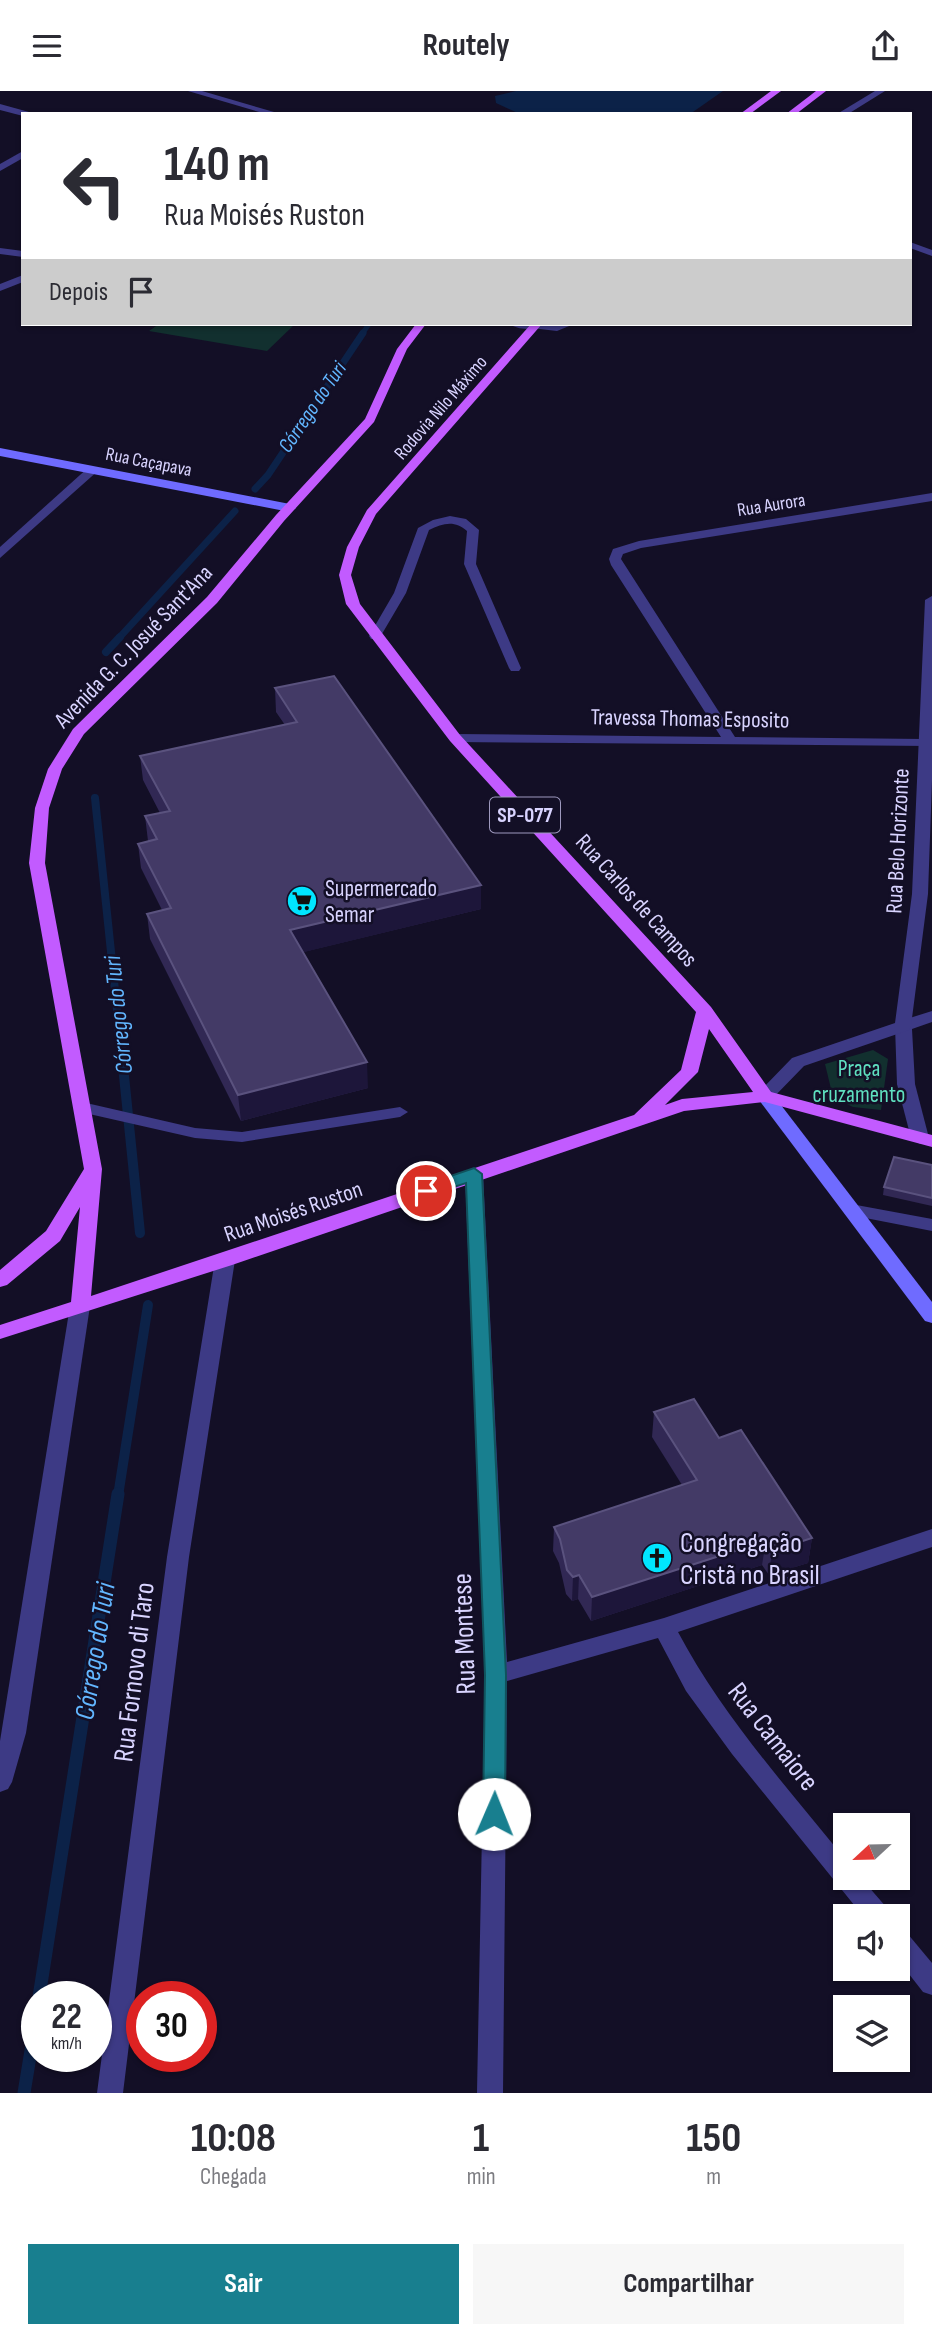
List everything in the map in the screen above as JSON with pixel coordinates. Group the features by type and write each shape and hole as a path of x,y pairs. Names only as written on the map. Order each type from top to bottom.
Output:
{"main road":[{"path":"747,112 777,91"},
{"path":"793,112 822,91"},
{"name":"Avenida G. C. Josué Sant'Ana","path":"80,1306 93,1169 37,863 42,808 55,769 78,732 212,600 370,420 402,349 419,326"},
{"name":"Rodovia Nilo Máximo","path":"371,513 535,326"},
{"name":"Rua Caçapava","path":"0,452 290,508"},
{"name":"Rua Carlos de Campos","path":"371,513 353,547 345,575 353,604 374,636 455,738 705,1011 765,1096 932,1316"},
{"path":"638,1119 688,1072 705,1011"},
{"path":"765,1096 926,1140"},
{"name":"Rua Moisés Ruston","path":"0,1332 225,1260 682,1105 765,1096"},
{"path":"0,1280 53,1236 93,1169"}],"street":[{"path":"192,91 269,112"},
{"path":"846,112 881,91"},
{"path":"0,107 21,113"},
{"path":"0,168 21,155"},
{"path":"0,251 21,254"},
{"path":"0,288 21,279"},
{"path":"0,554 94,469"},
{"name":"Rua Aurora","path":"730,740 617,565 617,552 639,545 932,497"},
{"name":"Rua Belo Horizonte","path":"926,1140 906,1084 903,1026 919,894 932,600"},
{"name":"Travessa Thomas Esposito","path":"455,738 925,743"},
{"path":"765,1096 798,1062 932,1016"},
{"name":"Rua Montese","path":"474,1174 496,1675 491,2093"},
{"name":"Rua Fornovo di Taro","path":"110,2093 178,1557 225,1260"},
{"path":"0,1782 80,1306"},
{"path":"496,1675 664,1627 932,1538"},
{"name":"Rua Camaiore","path":"664,1627 694,1684 740,1747 833,1861"},
{"name":"Rua Camaiore","path":"857,1890 868,1904"},
{"path":"910,1956 932,1983"}],"lane":[{"path":"912,246 932,253"},
{"path":"543,326 563,326"},
{"path":"374,636 400,593 424,528 447,520 458,520 467,523 472,530 470,564 514,668"},
{"path":"82,1107 195,1133 243,1137 400,1112"},
{"path":"851,1210 932,1225"}],"green space":[{"path":"156,326 293,326 267,351 149,331"},
{"name":"Praça cruzamento","path":"873,1050 888,1059 881,1110 853,1107 833,1097 825,1064"}],"water":[{"path":"516,91 723,91 693,112 516,112 496,103 495,96"}],"building":[{"path":"334,676 481,885 290,930 367,1062 238,1095 147,914 171,908 138,844 157,839 145,816 170,811 140,756 297,722 275,688"},
{"path":"894,1157 932,1165 932,1198 884,1187"},
{"path":"694,1399 719,1438 741,1430 812,1538 772,1551 766,1541 592,1597 579,1575 573,1577 567,1570 560,1539 554,1527 697,1480 654,1412"}],"waterway":[{"name":"Córrego do Turi","path":"362,334 368,326"},
{"name":"Córrego do Turi","path":"255,489 268,475 363,333"},
{"name":"Córrego do Turi","path":"119,638 235,511"},
{"name":"Córrego do Turi","path":"106,652 120,637"},
{"name":"Córrego do Turi","path":"95,798 118,1019"},
{"name":"Córrego do Turi","path":"118,1017 140,1233"},
{"name":"Córrego do Turi","path":"118,1496 148,1305"},
{"name":"Córrego do Turi","path":"42,1981 118,1494"},
{"name":"Córrego do Turi","path":"24,2093 27,2072"}],"place":[{"name":"Supermercado Semar","path":"302,901"},
{"name":"Congregação Cristã no Brasil","path":"657,1558"}],"route":[{"path":"426,1191 474,1174 496,1675 494,1814"}]}
